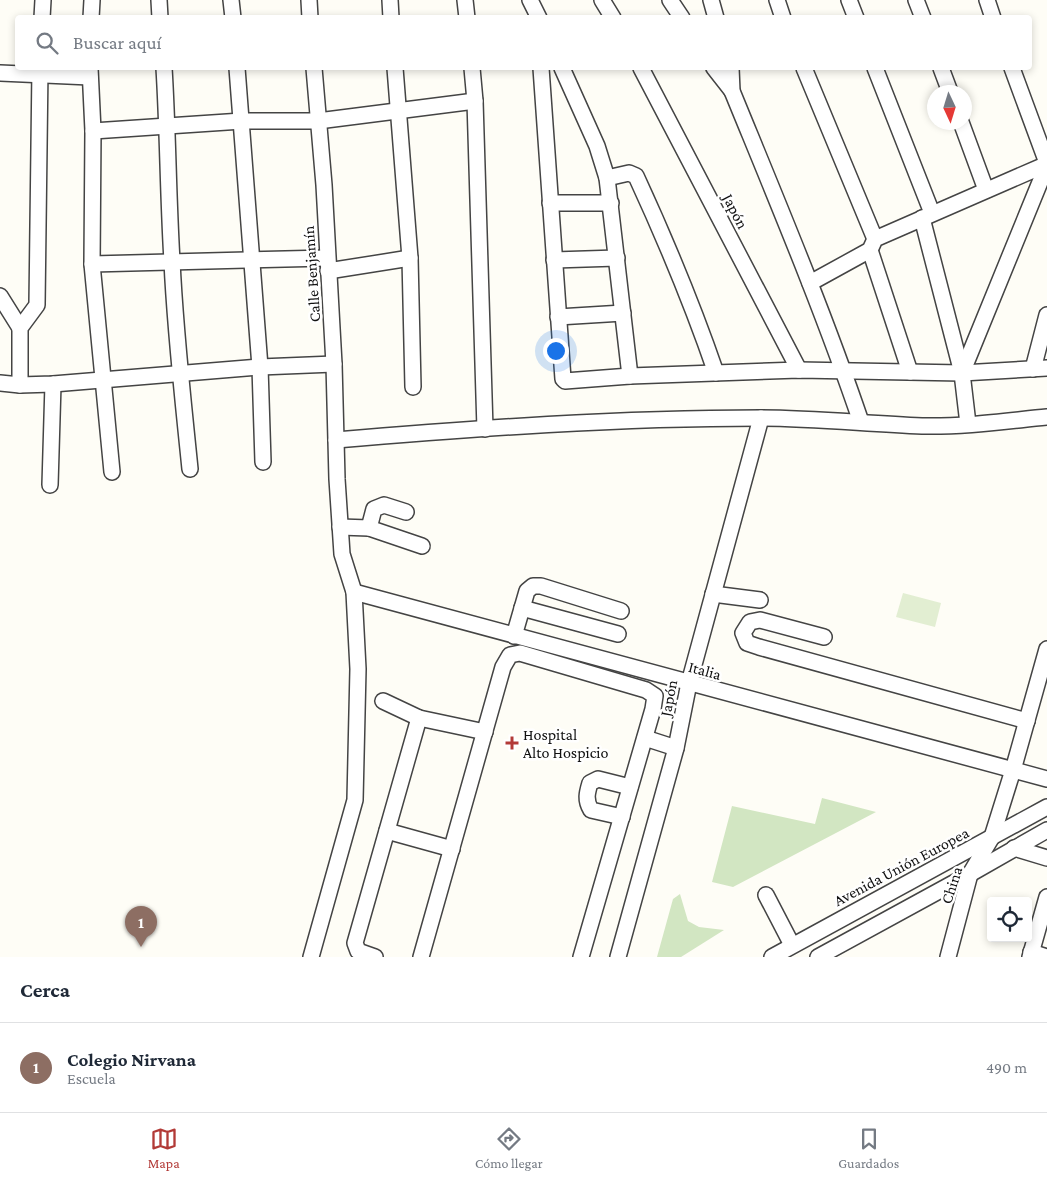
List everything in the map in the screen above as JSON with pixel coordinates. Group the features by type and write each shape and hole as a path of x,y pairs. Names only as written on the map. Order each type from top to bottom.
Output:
{"street":[{"path":"42,15 43,0"},
{"path":"91,15 92,0"},
{"path":"159,0 160,15"},
{"path":"231,0 233,15"},
{"path":"309,0 310,15"},
{"path":"390,0 391,15"},
{"path":"465,0 466,15"},
{"path":"530,0 538,15"},
{"path":"602,0 611,15"},
{"path":"670,0 680,15"},
{"path":"777,0 782,15"},
{"path":"849,0 855,15"},
{"path":"916,0 922,15"},
{"path":"987,0 992,15"},
{"path":"164,70 168,126 172,261 180,374 190,469"},
{"path":"237,70 260,367 263,462"},
{"name":"Calle Benjamín","path":"311,957 355,800 358,669 354,592 342,554 340,527 334,364 324,185 314,70"},
{"path":"395,70 410,258 413,387"},
{"path":"472,70 475,101 485,429"},
{"path":"541,70 563,380 799,370 962,373 1040,369 1047,315"},
{"path":"563,70 597,146 607,178 630,376"},
{"name":"Japón","path":"642,70 799,370"},
{"path":"716,70 732,91 810,283 844,371 861,422"},
{"path":"731,70 732,91"},
{"path":"805,70 873,244 910,372"},
{"path":"876,70 927,215 962,373 968,424"},
{"path":"942,70 947,85"},
{"path":"962,373 1047,164 1013,70"},
{"path":"20,328 36,305 40,71"},
{"path":"0,73 40,71 90,72 93,131 92,264 112,472"},
{"path":"93,131 242,121 318,121 475,101"},
{"path":"964,130 986,190"},
{"path":"810,283 873,244 927,215 1047,164"},
{"path":"607,178 630,173 636,176 674,260 716,373"},
{"path":"550,203 611,203"},
{"path":"92,264 252,260 328,265 410,258"},
{"path":"554,260 617,258"},
{"path":"0,296 20,328 20,385"},
{"path":"558,317 623,313"},
{"path":"0,383 20,385 53,384 260,367 334,364"},
{"path":"50,485 53,384"},
{"path":"336,440 580,423 760,418 924,426 1047,417"},
{"name":"Japón","path":"618,957 676,748 689,683 760,418"},
{"path":"369,528 374,509 384,505 406,512"},
{"path":"340,527 369,528 422,546"},
{"path":"514,636 527,591 533,586 541,586 622,610"},
{"name":"Italia","path":"354,592 1047,779"},
{"path":"713,594 760,600"},
{"path":"522,608 618,634"},
{"path":"824,637 760,620 750,622 743,633 747,643 758,647 1027,721"},
{"name":"China","path":"948,957 970,874 992,837 1047,649"},
{"path":"421,957 503,667 510,655 520,654 646,690 655,696 645,738 581,957"},
{"path":"383,701 419,718 485,732"},
{"path":"374,957 358,950 355,943 419,718"},
{"path":"645,738 676,748"},
{"path":"622,817 591,810 587,804 590,783 598,779 630,787"},
{"name":"Avenida Unión Europea","path":"772,957 1047,807"},
{"path":"818,957 1047,830"},
{"path":"387,831 452,849"},
{"path":"1014,848 1047,858"},
{"path":"766,895 792,945"},
{"path":"1047,897 1030,955 1047,957"}],"green space":[{"path":"903,593 941,603 935,627 896,617"},
{"path":"822,798 876,812 733,887 712,882 732,806 815,824"},
{"path":"680,894 688,921 699,927 724,930 681,957 657,957 673,899"}],"place":[{"name":"Hospital Alto Hospicio","path":"512,743"},
{"name":"Colegio Nirvana","path":"141,947"}]}
